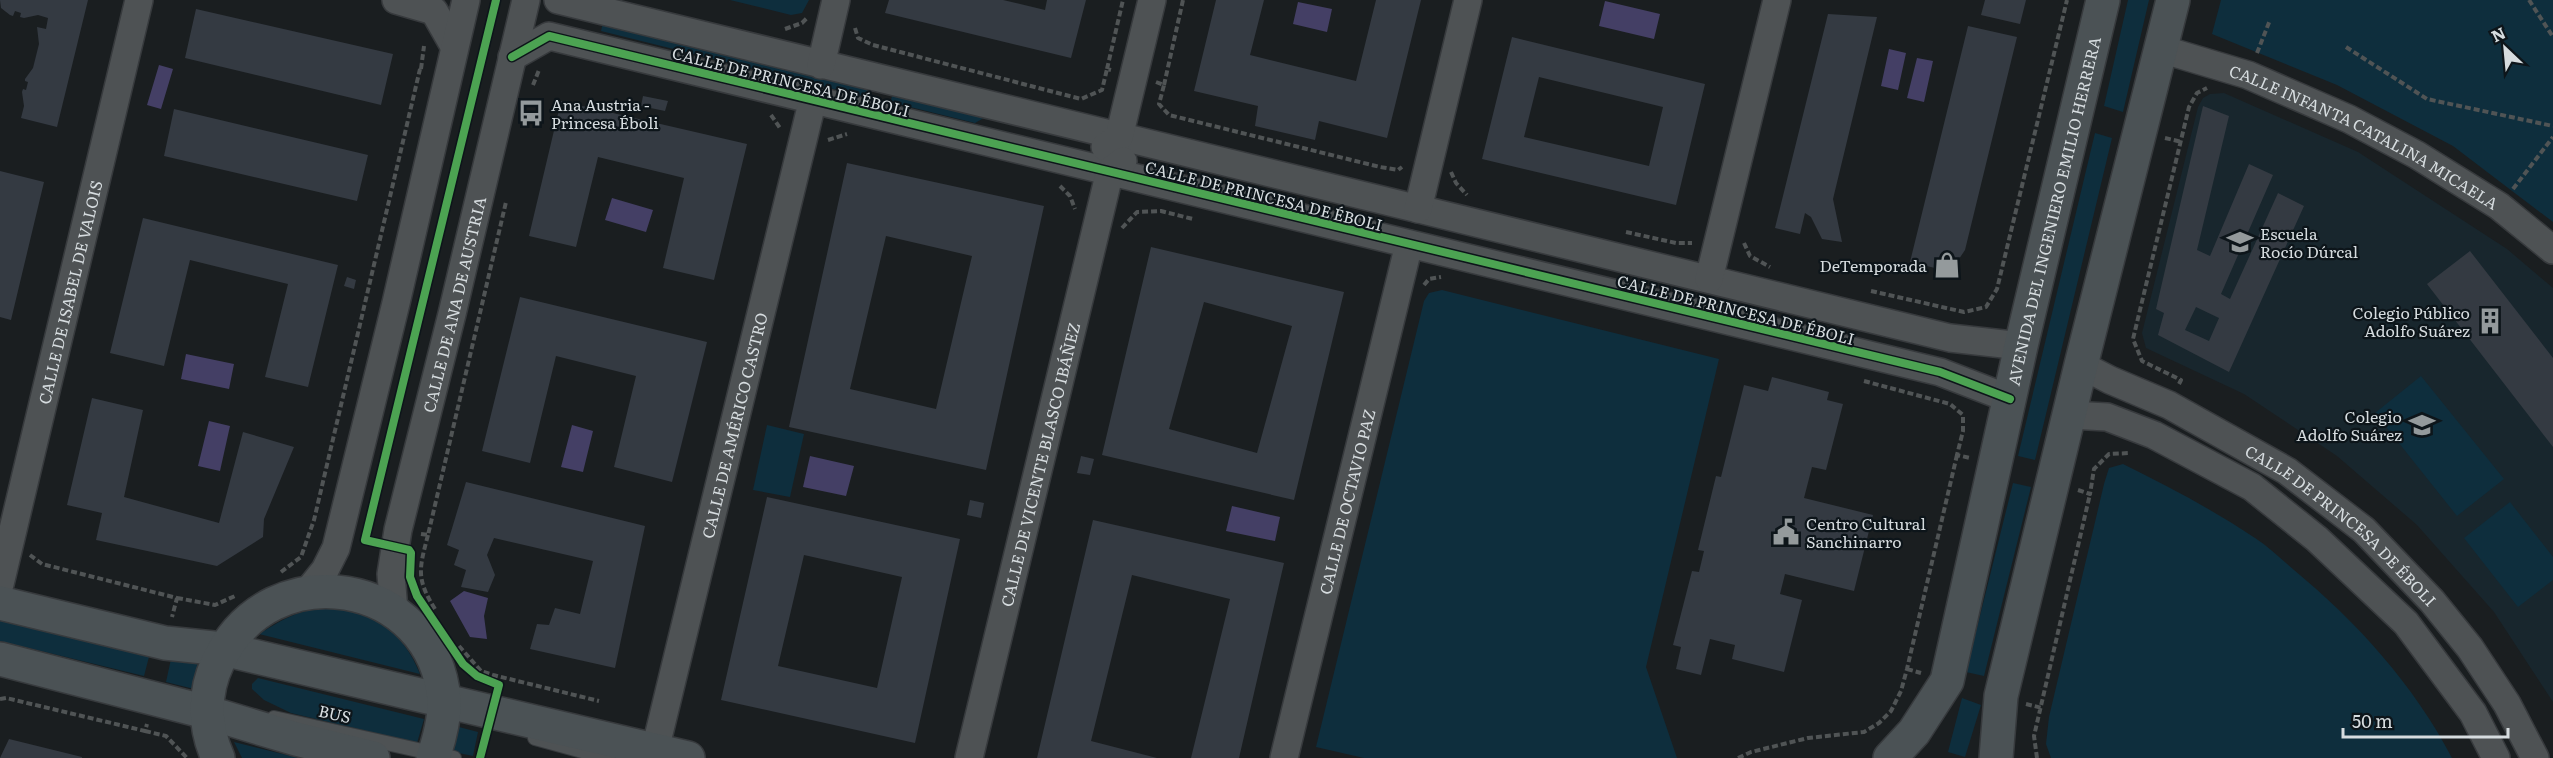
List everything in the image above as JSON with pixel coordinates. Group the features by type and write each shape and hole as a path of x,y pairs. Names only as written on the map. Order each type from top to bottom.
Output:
{"street":[{"name":"CALLE DE ISABEL DE VALOIS","path":"0,584 140,0"},
{"path":"396,0 434,11 454,46"},
{"path":"309,591 325,570 336,548 396,303 466,0"},
{"name":"CALLE DE ANA DE AUSTRIA","path":"405,604 391,592 394,546 526,0"},
{"name":"CALLE DE PRINCESA DE ÉBOLI","path":"558,0 1950,338 2020,346"},
{"path":"1119,137 1152,0"},
{"path":"1418,209 1468,0"},
{"path":"1709,279 1777,0"},
{"name":"AVENIDA DEL INGENIERO EMILIO HERRERA","path":"1890,758 1914,732 1947,681 2020,346 2103,0"},
{"path":"1996,758 2001,696 2173,0"},
{"path":"821,65 829,4"},
{"name":"CALLE DE PRINCESA DE ÉBOLI","path":"512,57 549,36 1940,372 2010,399"},
{"name":"CALLE INFANTA CATALINA MICAELA","path":"2161,50 2248,75 2349,119 2417,155 2499,206 2553,250"},
{"name":"CALLE DE AMÉRICO CASTRO","path":"655,750 813,99"},
{"name":"CALLE DE PRINCESA DE ÉBOLI","path":"980,140 1020,133 1098,152 1119,137"},
{"name":"CALLE DE PRINCESA DE ÉBOLI","path":"1110,171 1129,156 1186,170 1234,165"},
{"name":"CALLE DE VICENTE BLASCO IBÁÑEZ","path":"969,758 1110,171"},
{"name":"CALLE DE OCTAVIO PAZ","path":"1284,758 1408,244"},
{"name":"CALLE DE PRINCESA DE ÉBOLI","path":"2081,365 2169,405 2287,471 2364,530 2432,601 2470,648 2507,704 2535,758"},
{"name":"CALLE DE PRINCESA DE ÉBOLI","path":"2070,415 2107,417 2154,435 2252,487 2317,539 2406,623 2473,713 2496,758"},
{"path":"218,758 211,743 206,712 210,677 224,649 244,622 255,614 277,601 309,591 350,593 405,604 418,636 430,652 441,682 444,702 440,756"},
{"path":"0,603 165,643 224,649 444,702 496,721 688,758"},
{"path":"0,660 206,712 296,739 373,758"}],"lane":[{"name":"BUS","path":"206,712 268,717 297,722 440,756"},
{"path":"522,735 608,758"}],"path":[{"path":"775,27 787,30 802,23 829,4 856,5 851,20 858,38 873,45 1081,99 1102,90 1123,0"},
{"path":"1183,0 1160,104 1169,115 1398,170 1408,162 1416,143 1433,145 1450,150 1450,170 1456,183 1468,196"},
{"path":"1860,289 1964,312 1986,307 1997,289 2067,0"},
{"path":"2529,0 2553,37"},
{"path":"2248,75 2270,20"},
{"path":"275,576 301,557 314,520 420,69 425,56 424,42"},
{"path":"2346,47 2427,99 2553,126"},
{"path":"532,87 540,67"},
{"path":"420,69 429,71"},
{"path":"1107,69 1134,74 1164,85"},
{"path":"2499,206 2553,136"},
{"path":"436,617 420,579 419,567 507,198"},
{"path":"1723,220 1742,226 1742,240 1750,255 1761,264 1780,271"},
{"path":"1620,231 1676,243 1691,244 1695,240"},
{"path":"1738,758 1751,752 1808,738 1864,732 1879,723 1891,711 1901,691 1907,669 1957,454"},
{"path":"2037,758 2034,736 2091,494"},
{"path":"418,534 428,535"},
{"path":"177,598 215,605 240,593"},
{"path":"405,604 436,617"},
{"path":"454,645 481,670 493,675 599,700"},
{"path":"454,645 470,672 499,685 496,721"},
{"path":"146,731 166,736 187,758"}],"shaded area":[{"path":"730,0 809,0 802,13 791,15"},
{"path":"2128,0 2149,0 2123,112 2104,106"},
{"path":"2221,0 2553,0 2553,222 2453,146 2337,85 2212,34"},
{"path":"1605,1 1660,14 1654,39 1599,26"},
{"path":"1298,2 1332,9 1327,32 1293,24"},
{"path":"603,22 869,86 866,97 601,31"},
{"path":"1889,49 1906,53 1898,90 1881,86"},
{"path":"1917,58 1933,61 1924,102 1907,98"},
{"path":"159,65 173,69 161,109 147,105"},
{"name":"Colegio Adolfo Suárez","path":"2224,93 2358,152 2507,249 2553,288 2553,702 2494,612 2417,525 2337,456 2244,394 2146,348 2142,333 2198,107 2203,98 2210,94"},
{"path":"893,94 987,116 975,123 890,102"},
{"path":"2095,133 2112,138 2035,460 2018,456"},
{"path":"612,198 653,210 646,232 605,220"},
{"path":"1442,290 1719,359 1646,667 1677,758 1364,758 1316,747 1424,301 1429,293"},
{"path":"186,354 234,364 229,389 181,379"},
{"path":"2421,376 2504,479 2457,516 2375,413"},
{"path":"209,421 230,426 220,471 198,466"},
{"path":"572,425 593,431 583,472 561,467"},
{"path":"767,425 804,434 790,497 753,490"},
{"path":"810,456 854,466 846,496 803,487"},
{"path":"2123,464 2239,528 2265,545 2317,590 2362,633 2402,680 2437,731 2452,758 2051,758 2046,744 2049,717 2104,484 2109,468"},
{"path":"2013,483 2031,487 1984,676 1966,672"},
{"path":"2510,502 2553,557 2553,580 2518,607 2464,538"},
{"path":"1232,506 1280,517 1275,541 1226,531"},
{"path":"464,591 488,598 484,616 487,639 470,637 450,601"},
{"path":"331,607 361,614 386,627 405,646 420,674 259,634 293,615"},
{"path":"0,617 150,653 144,676 0,641"},
{"path":"171,659 201,665 194,689 166,682"},
{"path":"258,678 424,719 417,743 291,713 264,700 252,689 252,684"},
{"path":"1962,698 1981,705 1965,757 1948,752"},
{"path":"455,726 478,732 473,756 449,751"},
{"path":"234,742 299,758 242,758"}],"building":[{"path":"0,0 88,0 57,127 21,118 24,106 22,92 23,89 26,90 28,82 25,79 33,68 39,44 37,27 46,29 48,18 38,15 24,18 20,17 21,13 15,11 13,16 10,15 1,8"},
{"path":"889,0 1003,0 1045,10 1047,0 1086,0 1071,58 885,13"},
{"path":"1216,0 1264,0 1250,55 1356,81 1376,0 1421,0 1387,138 1319,121 1315,140 1255,126 1258,106 1194,91"},
{"path":"1985,0 2026,0 2020,24 1981,15"},
{"path":"196,9 393,54 381,105 185,58"},
{"path":"1828,14 1877,17 1833,199 1842,242 1822,239 1811,217 1805,213 1800,234 1775,228"},
{"path":"1968,26 2017,37 1965,250 1959,259 1935,268 1910,262"},
{"path":"1512,37 1705,84 1676,205 1482,159","holes":["1539,77 1663,107 1649,166 1524,137"]},
{"path":"643,96 668,101 665,111 641,106"},
{"path":"561,101 747,144 714,280 663,268 684,178 598,157 576,247 529,236"},
{"path":"2203,106 2229,116 2197,250 2210,256 2249,164 2273,175 2221,294 2230,299 2278,193 2304,206 2229,372 2158,335 2164,313 2156,309","holes":["2196,307 2219,318 2209,341 2185,330"]},
{"path":"174,109 368,155 357,201 164,156"},
{"path":"847,163 1044,206 986,470 789,427","holes":["886,236 972,256 936,409 850,389"]},
{"path":"0,171 44,182 11,320 0,317"},
{"path":"143,218 338,265 308,387 265,377 288,284 190,260 164,366 110,353"},
{"path":"1151,247 1344,292 1294,500 1102,455","holes":["1204,302 1292,326 1257,453 1169,429"]},
{"name":"Colegio Público Adolfo Suárez","path":"2470,251 2553,358 2553,447 2427,284"},
{"path":"347,277 356,280 354,289 344,286"},
{"path":"520,297 707,342 672,482 614,467 636,376 556,356 530,463 482,451"},
{"name":"Centro Cultural Sanchinarro","path":"1772,377 1829,392 1827,400 1843,404 1826,470 1812,467 1804,498 1873,515 1854,591 1785,574 1780,594 1802,600 1784,672 1732,659 1735,645 1710,639 1701,675 1676,669 1681,647 1673,645 1692,571 1699,572 1704,551 1698,550 1716,476 1721,477 1744,385 1768,391"},
{"path":"92,398 143,410 124,497 219,523 243,432 294,447 264,519 263,537 217,566 96,540 102,513 67,505"},
{"path":"1081,456 1094,459 1090,475 1077,473"},
{"path":"466,482 645,526 615,668 530,649 537,624 549,625 555,608 580,614 593,561 494,538 487,555 495,575 488,592 461,587 466,570 454,565 459,550 447,545"},
{"path":"767,497 960,539 915,743 721,700","holes":["804,555 902,577 877,688 778,666"]},
{"path":"970,500 984,503 981,518 967,515"},
{"path":"1093,520 1284,563 1239,758 1191,758 1230,599 1132,575 1091,741 1157,758 1037,758"},
{"path":"9,739 82,757 82,758 0,758"}],"cycle path":[{"path":"480,758 499,685 477,676 463,664 417,596 410,577 411,553 409,550 365,540 496,0"},
{"path":"512,57 549,36 1940,372 2010,399"}],"place":[{"name":"Ana Austria - Princesa Éboli","path":"531,113"},
{"name":"Escuela Rocío Dúrcal","path":"2240,242"},
{"name":"DeTemporada","path":"1947,265"},
{"name":"Colegio Público Adolfo Suárez","path":"2490,321"},
{"name":"Colegio Adolfo Suárez","path":"2422,425"},
{"name":"Centro Cultural Sanchinarro","path":"1786,532"}]}
